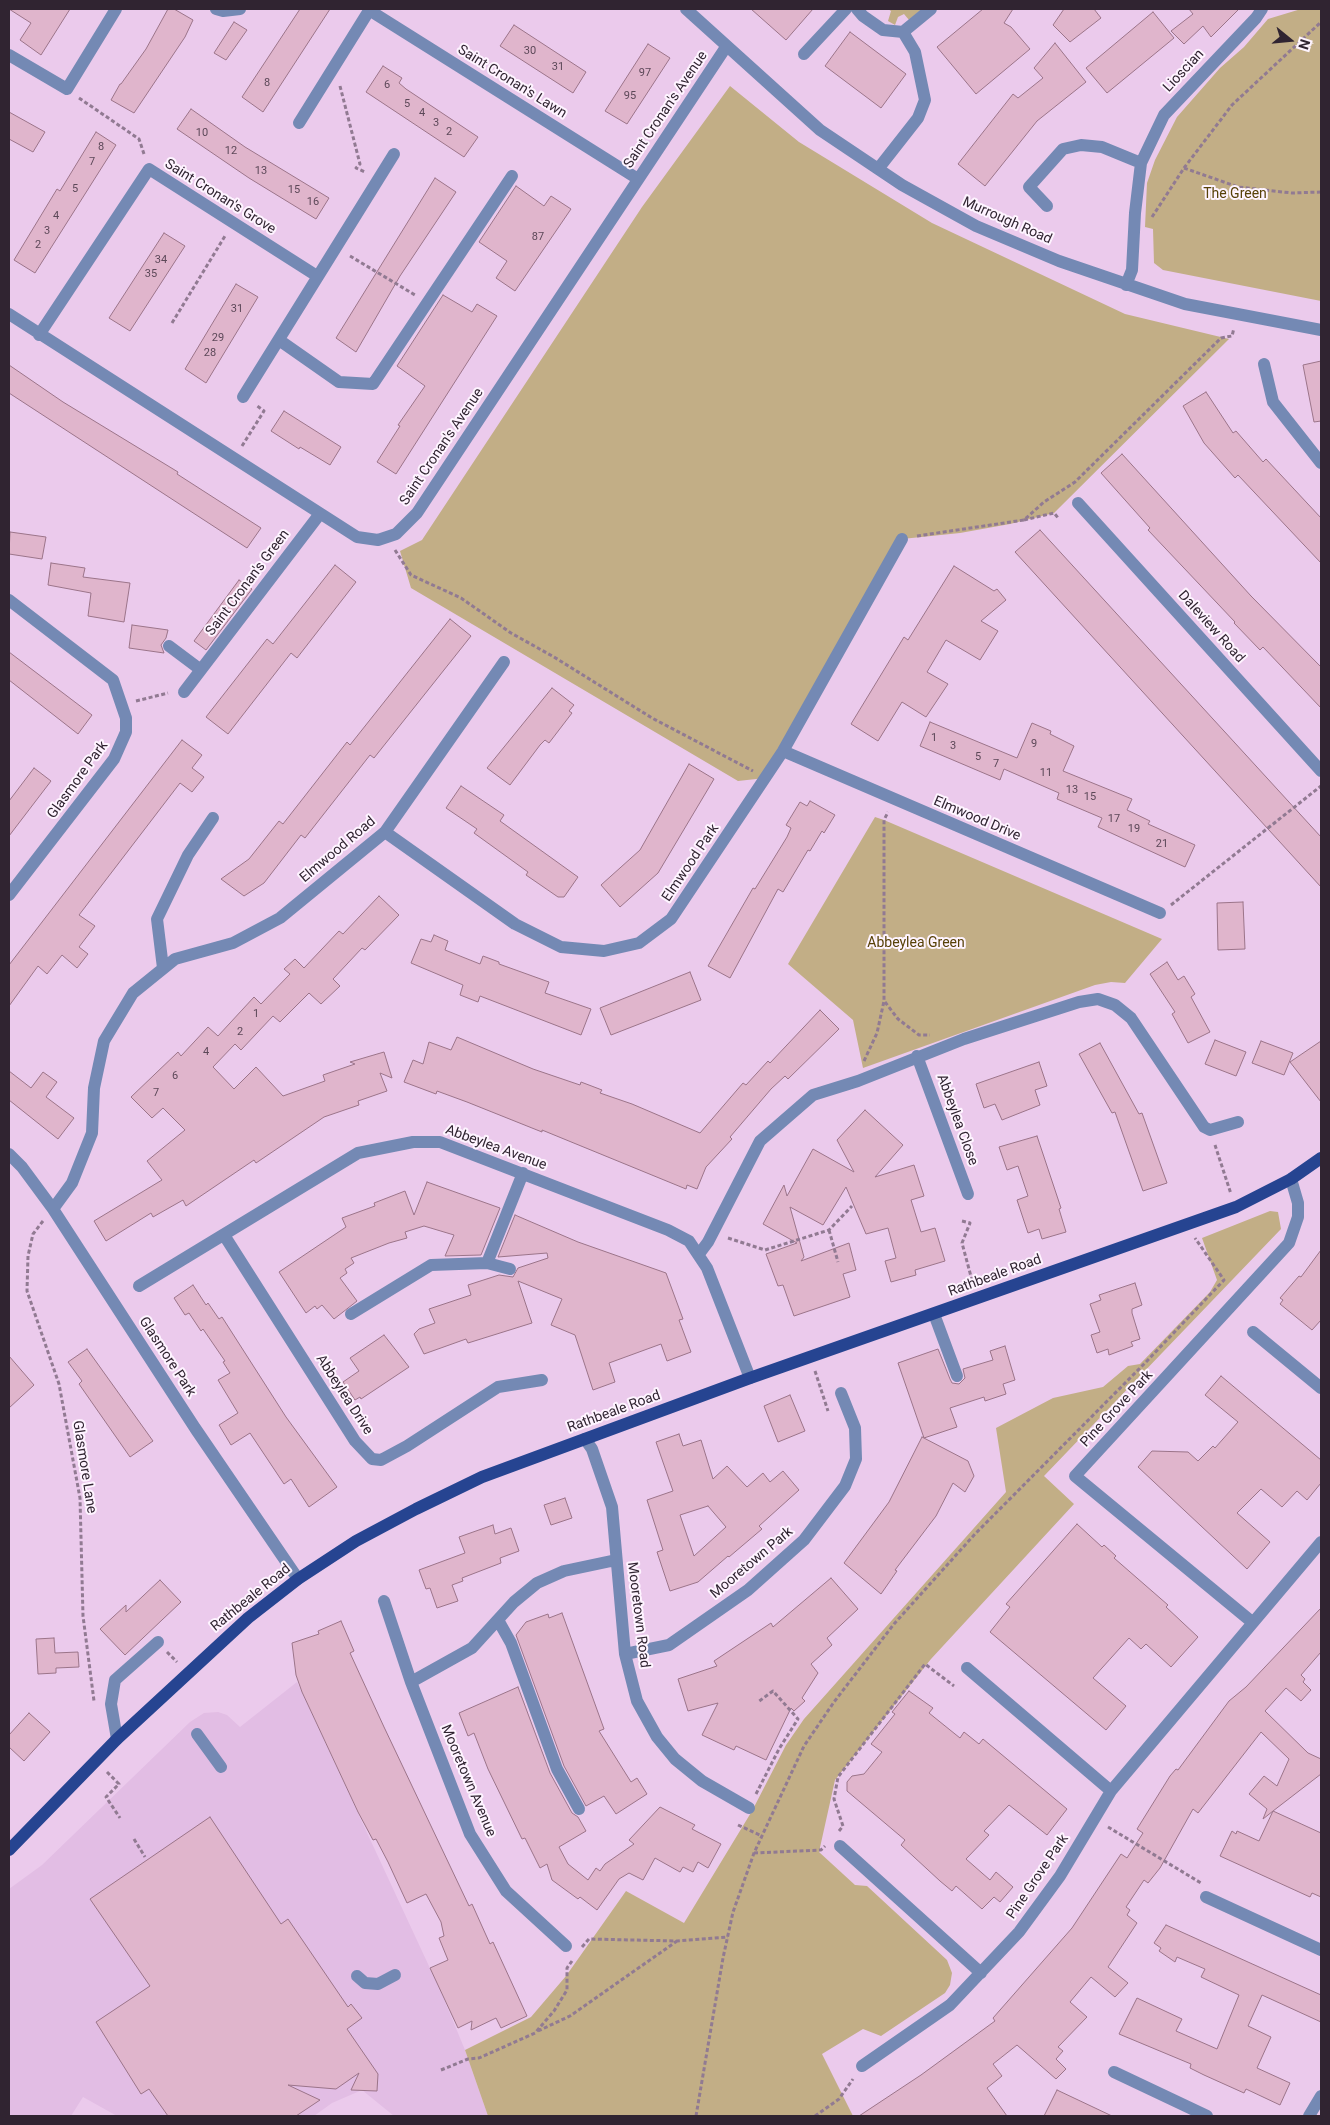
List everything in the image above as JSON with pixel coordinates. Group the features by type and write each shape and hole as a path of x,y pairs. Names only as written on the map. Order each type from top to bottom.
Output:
{"main road":[{"name":"Rathbeale Road","path":"9,1850 96,1760 248,1618 298,1578 356,1541 416,1509 482,1477 750,1378 1236,1207 1291,1179 1321,1158"}],"street":[{"path":"9,54 67,89 116,9"},
{"path":"216,9 223,11 240,9"},
{"name":"Saint Cronan's Lawn","path":"299,123 370,9 638,179"},
{"name":"Murrough Road","path":"686,9 820,130 902,185 976,226 1059,261 1184,304 1321,330"},
{"path":"804,54 846,9"},
{"path":"857,9 863,16 883,30 902,32 931,9"},
{"name":"Lioscian","path":"1126,285 1132,270 1134,227 1141,163 1164,115 1256,18 1262,9"},
{"path":"878,169 918,118 925,100 915,52 902,32"},
{"name":"Saint Cronan's Avenue","path":"386,537 396,534 417,513 726,47"},
{"path":"1047,206 1030,187 1063,149 1081,145 1102,147 1141,163"},
{"path":"243,397 394,154"},
{"name":"Saint Cronan's Grove","path":"39,334 149,169 317,276"},
{"path":"279,340 338,382 373,384 512,176"},
{"path":"9,314 319,515 357,537 378,540 386,537"},
{"path":"1264,364 1273,402 1321,463"},
{"name":"Daleview Road","path":"1078,504 1321,771"},
{"name":"Saint Cronan's Green","path":"184,692 319,515"},
{"name":"Elmwood Park","path":"385,832 516,924 561,946 604,951 639,943 671,919 766,778 902,539"},
{"name":"Glasmore Park","path":"9,600 114,680 123,704 126,732 114,759 9,895"},
{"path":"169,646 201,670"},
{"name":"Elmwood Road","path":"53,1209 72,1183 92,1133 94,1088 104,1041 133,993 175,960 234,943 280,918 385,832 504,662"},
{"name":"Elmwood Drive","path":"783,751 1160,913"},
{"path":"163,968 157,919 188,855 213,818"},
{"path":"699,1254 760,1141 813,1095 858,1081 917,1056 1079,1002 1098,999 1115,1005 1131,1018 1181,1090 1198,1121 1210,1130 1238,1122"},
{"name":"Abbeylea Close","path":"917,1056 968,1194"},
{"name":"Abbeylea Avenue","path":"139,1286 318,1175 358,1153 389,1146 440,1142 523,1172 668,1230 689,1241 707,1268 750,1378"},
{"name":"Glasmore Park","path":"9,1154 22,1167 53,1209 195,1428 298,1578"},
{"path":"487,1263 523,1172"},
{"name":"Pine Grove Park","path":"1252,1622 1076,1476 1289,1243 1298,1217 1298,1204 1291,1179"},
{"name":"Abbeylea Drive","path":"224,1235 355,1441 372,1459 381,1460 407,1446 498,1387 542,1380"},
{"path":"351,1314 431,1265 487,1263 510,1269"},
{"path":"934,1314 957,1376"},
{"path":"1253,1332 1321,1388"},
{"name":"Mooretown Park","path":"625,1654 669,1645 748,1590 804,1540 845,1486 856,1459 855,1428 841,1392"},
{"name":"Mooretown Road","path":"585,1439 592,1449 612,1507 625,1654 637,1701 657,1737 675,1760 702,1781 748,1808"},
{"name":"Pine Grove Park","path":"862,2066 950,2004 1019,1932 1060,1876 1111,1791 1321,1542"},
{"path":"411,1682 472,1648 536,1583 564,1571 616,1560"},
{"name":"Mooretown Avenue","path":"384,1601 411,1682 470,1834 506,1891 571,1951"},
{"path":"498,1620 510,1643 556,1769 579,1809"},
{"path":"118,1739 111,1704 115,1680 158,1642"},
{"path":"967,1668 1111,1791"},
{"path":"197,1734 221,1768"},
{"path":"840,1846 981,1973"},
{"path":"1206,1897 1321,1950"},
{"path":"357,1976 365,1983 378,1984 395,1975"},
{"path":"1114,2072 1207,2116"},
{"path":"1309,2116 1321,2096"}],"path":[{"path":"1134,227 1145,226 1184,168 1232,105 1252,84 1276,66 1321,22"},
{"path":"330,74 339,83 360,164 356,168 379,179"},
{"path":"67,89 138,139 149,169"},
{"path":"1184,168 1238,187 1292,193 1321,192"},
{"path":"172,323 233,223"},
{"path":"336,248 428,303"},
{"path":"1024,520 1044,502 1076,482 1221,338 1232,336 1237,314"},
{"path":"240,450 264,411 243,397"},
{"path":"902,539 1024,520 1054,513 1059,519"},
{"path":"386,537 411,575 461,598 511,633 554,657 652,718 766,778"},
{"path":"123,704 163,693 184,692"},
{"path":"1160,913 1321,785"},
{"path":"858,1081 862,1066 877,1033 884,1002 884,820 895,800"},
{"path":"884,1002 898,1020 919,1035 931,1035 917,1056"},
{"path":"1210,1130 1236,1207"},
{"path":"712,1233 765,1250 829,1230 852,1206"},
{"name":"Glasmore Lane","path":"53,1209 33,1234 28,1256 27,1291 59,1384 80,1498 83,1616 95,1708"},
{"path":"962,1221 970,1223 962,1243 977,1299"},
{"path":"696,2116 733,1912 754,1853 804,1746 834,1702 894,1624 974,1534 1146,1362 1224,1280 1193,1236 1189,1224"},
{"path":"829,1230 838,1262"},
{"path":"818,1355 815,1373 828,1411"},
{"path":"158,1642 188,1673"},
{"path":"838,1832 843,1826 834,1799 838,1777 925,1664 954,1686"},
{"path":"748,1808 779,1749 798,1719 773,1691 758,1702"},
{"path":"96,1760 119,1784 106,1797 120,1818"},
{"path":"1095,1818 1204,1885 1206,1897"},
{"path":"738,1825 762,1836"},
{"path":"134,1839 145,1857"},
{"path":"754,1853 821,1850 827,1844"},
{"path":"535,2033 554,2011 567,1990 567,1968 571,1951 589,1939 677,1941 728,1937"},
{"path":"441,2070 468,2059 479,2058 570,2016 677,1941"},
{"path":"815,2116 839,2099 862,2066"}],"shaded area":[{"path":"297,1682 441,1992 465,2050 488,2116 394,2116 362,2090 332,2103 314,2116 117,2116 83,2097 71,2116 9,2116 9,1889 42,1865 190,1722 204,1713 218,1712 227,1715 240,1727"}],"green space":[{"path":"888,9 922,9 909,20 904,14 898,17 895,25 888,21 891,11"},
{"name":"The Green","path":"1301,9 1321,9 1321,301 1163,270 1154,263 1153,229 1145,227 1147,183 1155,160 1177,117 1220,68 1244,47 1268,19"},
{"path":"730,86 799,142 932,223 1125,314 1229,339 1054,513 1010,524 960,533 902,539 765,778 738,781 411,588 400,551 422,540 642,207"},
{"name":"Abbeylea Green","path":"875,817 1162,939 1125,983 1111,982 1095,985 863,1068 853,1020 788,964"},
{"path":"1270,1211 1278,1212 1281,1229 1044,1476 1074,1504 931,1659 835,1780 819,1852 855,1885 867,1886 947,1960 952,1973 950,1985 945,1993 881,2036 863,2029 822,2054 853,2116 488,2116 465,2050 531,2017 566,1976 626,1891 684,1923 752,1811 786,1745 804,1719 1006,1492 996,1428 1053,1398 1103,1387 1128,1366 1140,1364 1210,1292 1217,1280 1202,1238"}],"building":[{"path":"9,9 70,9 41,55 20,40 31,23"},
{"path":"168,9 174,9 193,20 185,37 134,113 111,100 120,84 146,49"},
{"path":"300,9 330,9 263,112 242,97"},
{"path":"751,9 813,9 786,40"},
{"path":"983,9 1013,9 1004,23 1011,27 1030,49 976,94 937,47"},
{"path":"1064,9 1094,9 1101,18 1070,42 1053,25"},
{"path":"1189,9 1239,9 1211,37 1203,26 1184,44 1171,31 1193,14"},
{"path":"1153,12 1174,38 1107,93 1086,68"},
{"path":"234,22 247,30 226,60 214,53"},
{"path":"514,25 586,72 573,93 500,46"},
{"path":"850,32 906,74 881,108 825,66"},
{"path":"1055,43 1086,82 1037,121 985,186 958,164 1013,94 1018,98 1043,78 1034,68"},
{"path":"648,44 670,58 627,124 605,111"},
{"path":"383,66 402,78 399,83 406,89 478,137 464,157 366,92"},
{"path":"191,109 245,147 329,198 316,219 249,178 177,129"},
{"path":"9,112 45,132 33,152 9,139"},
{"path":"96,132 116,145 35,273 14,260 57,189 60,191"},
{"path":"435,178 456,192 400,276 356,352 336,338"},
{"path":"516,186 544,206 551,196 571,209 515,291 496,278 507,261 479,242"},
{"path":"164,233 185,246 130,331 109,318"},
{"path":"236,284 258,297 206,383 185,369"},
{"path":"443,295 472,312 477,304 497,316 396,474 377,462 400,426 398,425 425,386 397,366"},
{"path":"1321,361 1321,421 1314,422 1303,365"},
{"path":"9,365 63,402 178,472 177,474 261,528 247,548 9,393"},
{"path":"1206,392 1233,433 1236,431 1263,462 1266,459 1321,518 1321,563 1238,475 1235,478 1204,443 1183,406"},
{"path":"284,411 341,447 330,465 300,447 299,449 271,431"},
{"path":"1122,454 1251,596 1321,667 1321,708 1263,647 1260,650 1234,623 1148,530 1150,528 1101,473"},
{"path":"1040,530 1321,837 1321,887 1015,552"},
{"path":"10,532 46,537 42,559 9,554"},
{"path":"51,563 85,568 83,577 130,583 124,622 88,616 91,593 48,585"},
{"path":"335,565 356,582 297,658 291,653 228,734 206,717 267,639 273,644"},
{"path":"954,566 994,591 997,589 1006,600 981,621 998,631 980,660 946,640 927,672 948,684 926,717 902,702 878,741 851,724 904,637 908,640"},
{"path":"239,580 252,589 206,650 194,641"},
{"path":"450,619 471,636 374,758 370,755 305,838 301,835 264,883 244,896 221,879 249,859 279,821 283,824 347,742 350,745"},
{"path":"132,625 168,630 166,638 161,645 164,653 129,648"},
{"path":"9,652 92,715 78,734 9,680"},
{"path":"552,688 574,705 569,711 572,713 549,743 545,740 540,745 510,785 487,768"},
{"path":"930,722 1017,758 1032,723 1051,731 1050,734 1074,746 1063,771 1132,799 1127,810 1150,821 1148,824 1195,845 1185,867 1098,827 1102,818 1057,799 1059,793 1004,769 1000,780 920,746"},
{"path":"182,740 202,755 192,768 204,777 192,792 180,783 79,915 95,926 79,947 88,954 77,968 62,955 47,974 38,966 9,1006 9,965"},
{"path":"689,764 714,779 658,873 620,907 601,885 640,850"},
{"path":"34,768 51,781 9,836 9,801"},
{"path":"461,786 504,815 500,821 578,877 564,897 558,897 526,875 528,872 474,833 477,829 446,808"},
{"path":"810,801 835,815 824,833 822,831 810,851 808,850 783,892 778,889 730,978 708,966 753,888 755,889 787,837 791,828 786,825 800,802 807,806"},
{"path":"379,896 399,915 365,950 362,948 333,979 340,986 321,1004 309,993 280,1022 273,1016 241,1050 235,1044 213,1067 234,1089 256,1067 283,1096 325,1081 323,1075 355,1064 350,1062 384,1052 392,1078 380,1073 387,1091 358,1101 359,1105 324,1117 256,1163 254,1160 186,1206 183,1200 153,1217 151,1213 106,1241 94,1221 162,1180 147,1161 185,1130 163,1108 152,1118 131,1097 178,1052 181,1056 208,1027 218,1036 254,997 261,1004 290,974 284,969 295,959 304,968 339,931 343,934"},
{"path":"1243,902 1245,949 1218,950 1217,903"},
{"path":"434,935 448,941 445,950 480,964 483,956 499,962 499,964 549,982 545,993 591,1009 581,1035 480,996 478,1002 460,995 463,985 411,963 421,939 431,942"},
{"path":"1167,962 1178,980 1184,976 1195,994 1191,997 1210,1032 1188,1043 1172,1014 1175,1012 1150,974"},
{"path":"690,972 701,1000 611,1035 600,1008"},
{"path":"820,1010 839,1029 788,1079 785,1076 771,1089 730,1137 732,1139 706,1167 697,1189 687,1185 686,1189 542,1130 542,1132 437,1091 436,1094 404,1082 413,1060 423,1064 429,1042 451,1050 457,1037 533,1069 580,1085 581,1082 602,1090 600,1093 632,1104 700,1133 743,1083 746,1085 768,1061 770,1063"},
{"path":"1215,1040 1246,1052 1236,1076 1205,1064"},
{"path":"1261,1041 1293,1053 1284,1075 1252,1063"},
{"path":"1321,1041 1321,1102 1290,1062"},
{"path":"1100,1043 1139,1114 1142,1113 1167,1183 1143,1191 1115,1112 1112,1113 1079,1054"},
{"path":"1039,1062 1047,1086 1035,1090 1040,1105 1002,1120 995,1104 984,1108 976,1084"},
{"path":"9,1071 31,1088 43,1072 57,1082 46,1097 74,1118 58,1139 9,1100"},
{"path":"865,1110 903,1145 875,1177 914,1165 924,1196 911,1200 921,1232 935,1228 945,1261 915,1270 916,1275 891,1282 885,1261 896,1258 888,1228 866,1234 846,1187 823,1225 790,1207 804,1257 801,1261 849,1243 856,1270 843,1274 850,1297 794,1316 783,1285 778,1286 766,1254 797,1243 763,1224 784,1185 787,1196 813,1149 854,1172 837,1140"},
{"path":"1037,1136 1061,1208 1059,1209 1066,1232 1042,1239 1039,1229 1028,1233 1017,1200 1028,1196 1018,1166 1007,1170 999,1147"},
{"path":"427,1182 500,1208 481,1255 445,1256 454,1235 424,1226 405,1232 407,1238 351,1258 354,1263 345,1269 347,1273 340,1278 357,1301 334,1319 322,1305 317,1309 315,1306 306,1313 279,1272 346,1227 342,1218 375,1206 374,1203 405,1191 414,1215"},
{"path":"515,1215 578,1242 666,1273 683,1319 679,1320 691,1352 667,1361 661,1344 609,1363 615,1382 593,1390 575,1335 551,1325 562,1299 518,1281 532,1323 468,1343 466,1339 424,1354 414,1334 419,1329 435,1323 429,1309 471,1295 468,1285 499,1275 513,1277 518,1268 548,1258 547,1253 498,1257"},
{"path":"1321,1250 1321,1320 1312,1330 1280,1304 1283,1300 1280,1298 1299,1276 1301,1277"},
{"path":"1135,1283 1142,1305 1132,1309 1132,1313 1140,1339 1131,1342 1133,1346 1109,1355 1108,1349 1097,1353 1091,1335 1100,1332 1090,1304 1101,1300 1099,1295"},
{"path":"193,1285 206,1305 208,1303 219,1319 222,1317 286,1417 337,1487 309,1507 291,1479 284,1484 250,1433 231,1445 219,1425 238,1413 218,1380 230,1373 223,1362 225,1361 203,1329 201,1331 189,1313 185,1315 174,1298"},
{"path":"384,1335 409,1367 361,1399 360,1397 355,1400 343,1382 359,1371 350,1358"},
{"path":"1005,1346 1015,1380 1003,1384 1006,1394 985,1401 984,1397 950,1408 957,1427 924,1438 898,1363 938,1349 952,1383 959,1384 965,1378 963,1369 993,1360 990,1351"},
{"path":"87,1349 153,1441 130,1457 79,1384 82,1381 68,1362"},
{"path":"9,1356 34,1385 9,1408"},
{"path":"1221,1376 1321,1460 1321,1483 1307,1500 1297,1491 1282,1507 1261,1489 1237,1513 1270,1542 1247,1569 1138,1467 1152,1451 1188,1452 1198,1461 1213,1446 1215,1448 1238,1422 1205,1395"},
{"path":"790,1395 805,1431 778,1442 764,1406"},
{"path":"679,1434 683,1446 701,1440 713,1479 727,1466 747,1487 763,1473 770,1482 783,1471 799,1490 759,1526 762,1529 698,1582 670,1591 657,1552 663,1550 647,1500 673,1491 656,1442","holes":["708,1506 726,1527 694,1556 680,1515"]},
{"path":"922,1437 968,1461 974,1476 965,1492 953,1483 936,1516 895,1570 897,1571 881,1594 844,1563 889,1502"},
{"path":"565,1498 572,1518 551,1525 544,1505"},
{"path":"1077,1524 1102,1547 1104,1545 1116,1556 1114,1558 1168,1605 1166,1607 1198,1637 1171,1667 1146,1644 1141,1649 1129,1638 1093,1678 1126,1706 1106,1730 990,1632 1010,1607 1006,1604"},
{"path":"493,1525 495,1534 511,1528 519,1551 500,1558 501,1563 462,1578 463,1581 452,1585 458,1601 437,1608 430,1588 426,1589 419,1570 465,1553 459,1537"},
{"path":"831,1578 858,1609 827,1638 832,1645 811,1664 818,1673 802,1698 805,1701 794,1711 791,1708 766,1760 736,1746 734,1750 702,1735 718,1703 688,1711 678,1679 717,1666 714,1661 771,1623 773,1627"},
{"path":"160,1580 181,1602 125,1655 100,1629 126,1605 126,1612"},
{"path":"1321,1608 1321,1652 1301,1675 1305,1679 1303,1682 1311,1690 1301,1701 1286,1688 1265,1711 1308,1753 1321,1759 1321,1774 1263,1819 1267,1809 1249,1794 1264,1776 1277,1786 1289,1759 1261,1732 1198,1813 1193,1809 1160,1868 1148,1883 1144,1880 1126,1907 1130,1910 1127,1915 1137,1923 1108,1967 1128,1983 1115,1997 1091,1977 1070,2002 1087,2017 1058,2047 1063,2051 1056,2059 1066,2069 1056,2079 1017,2045 993,2064 1002,2076 987,2088 1007,2116 859,2116 921,2075 995,2021 993,2018 1072,1928 1121,1854 1127,1858 1143,1833 1137,1829 1170,1776 1176,1769 1178,1770 1229,1701 1246,1687"},
{"path":"562,1613 604,1729 599,1731 631,1782 637,1778 647,1794 616,1814 604,1796 586,1806 564,1766 516,1635 526,1622 548,1614 549,1618"},
{"path":"341,1621 354,1651 350,1653 384,1727 469,1906 472,1904 490,1944 493,1942 527,2016 501,2028 496,2018 471,2030 472,2021 458,2028 430,1968 448,1960 439,1938 444,1936 441,1922 426,1894 407,1903 376,1839 373,1840 358,1812 302,1692 296,1675 292,1643 319,1634 318,1631"},
{"path":"54,1638 55,1653 78,1652 79,1667 56,1668 56,1673 38,1674 36,1639"},
{"path":"518,1687 550,1773 572,1813 578,1817 586,1831 559,1847 568,1864 588,1880 596,1868 600,1871 605,1864 634,1844 629,1840 660,1807 695,1825 692,1829 721,1844 708,1868 698,1862 693,1872 683,1867 680,1872 655,1858 643,1880 629,1873 619,1879 597,1910 552,1880 547,1864 540,1868 525,1838 522,1839 488,1769 474,1733 468,1736 459,1713"},
{"path":"909,1691 933,1708 929,1713 960,1738 964,1732 979,1744 983,1739 1067,1809 1047,1835 1009,1805 984,1831 989,1835 966,1859 990,1880 996,1872 1013,1887 1000,1902 994,1897 982,1909 956,1886 952,1891 940,1881 901,1845 905,1840 847,1791 847,1782 852,1776 864,1774 882,1752 871,1744 895,1714 892,1712"},
{"path":"29,1713 50,1732 24,1761 9,1747 9,1735"},
{"path":"1273,1811 1321,1833 1321,1897 1312,1893 1310,1897 1220,1856 1232,1831 1236,1834 1237,1831 1259,1841"},
{"path":"210,1817 281,1924 288,1919 348,2007 351,2004 362,2018 347,2029 378,2074 377,2091 351,2090 359,2073 336,2089 288,2085 320,2100 296,2116 168,2116 149,2089 141,2094 96,2022 150,1986 90,1899"},
{"path":"1166,1925 1321,1995 1321,2022 1262,1995 1248,2026 1271,2037 1257,2068 1290,2083 1280,2105 1246,2089 1244,2093 1190,2068 1191,2064 1119,2034 1137,1998 1182,2019 1176,2031 1217,2049 1239,1995 1201,1977 1205,1969 1177,1957 1175,1962 1159,1951 1161,1948 1154,1943"},
{"path":"1057,2090 1112,2116 1044,2116"}]}
